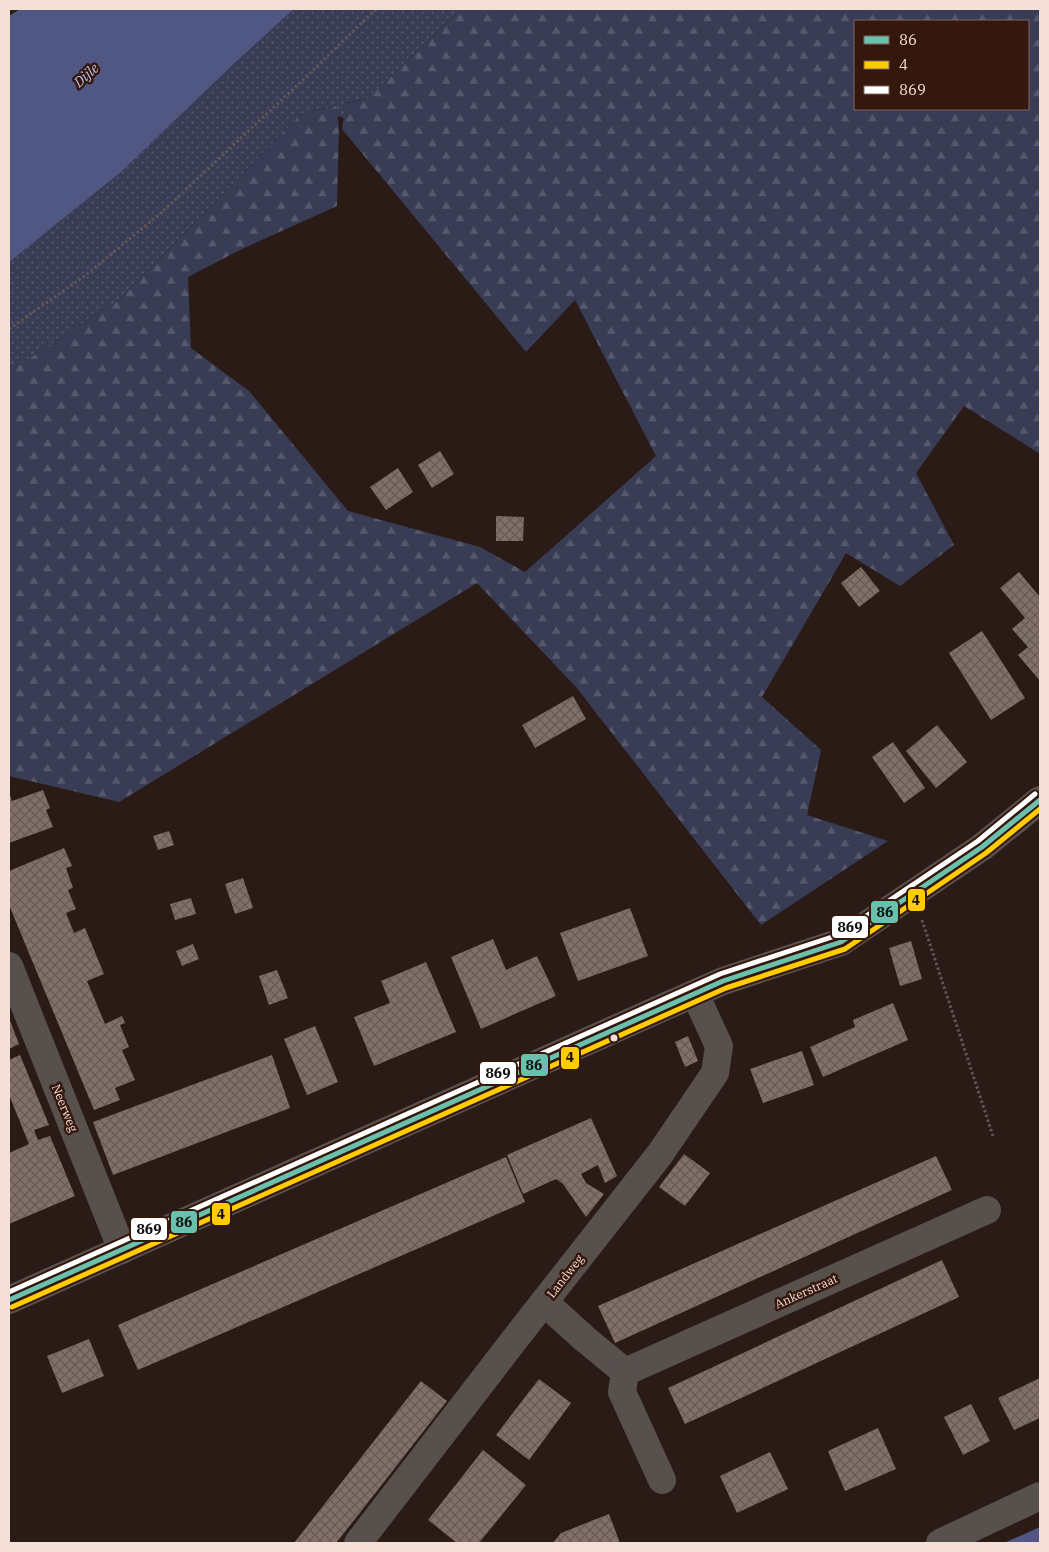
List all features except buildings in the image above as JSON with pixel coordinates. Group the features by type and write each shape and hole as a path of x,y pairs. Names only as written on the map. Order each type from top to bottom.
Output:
{"main road":[{"path":"9,1300 582,1042 723,982 841,942 982,846 1040,800"}],"street":[{"name":"Neerweg","path":"9,966 122,1250"},
{"name":"Landweg","path":"358,1543 660,1154 715,1073 719,1046 695,994"},
{"name":"Ankerstraat","path":"625,1372 987,1210"},
{"path":"544,1302 625,1372 622,1392 662,1480"},
{"path":"940,1543 1040,1496"}],"path":[{"path":"9,329 86,275 162,212 376,9"},
{"path":"913,893 993,1136"}],"green space":[{"path":"294,9 461,9 367,99 346,103 344,118 337,116 336,106 301,114 120,299 9,372 9,259 120,173"},
{"path":"461,9 1040,9 1040,454 964,406 916,473 954,545 900,586 846,553 762,697 821,750 807,815 888,841 761,925 576,687 477,583 119,802 9,776 9,372 120,299 301,114 336,106 339,127 337,206 242,249 188,277 191,348 249,391 348,511 480,547 525,572 656,456 575,300 526,352 342,129 346,103 367,99"}],"water":[{"name":"Dijle","path":"20,9 294,9 120,173 9,262 9,16"},
{"path":"1040,1527 1040,1543 1004,1543"}],"transit line":[{"name":"869","path":"9,1292 720,974 838,935 978,841 1035,794"},
{"name":"86","path":"9,1300 723,981 841,942 982,847 1040,800"},
{"name":"4","path":"12,1307 726,988 845,949 986,853 1040,809"}]}
